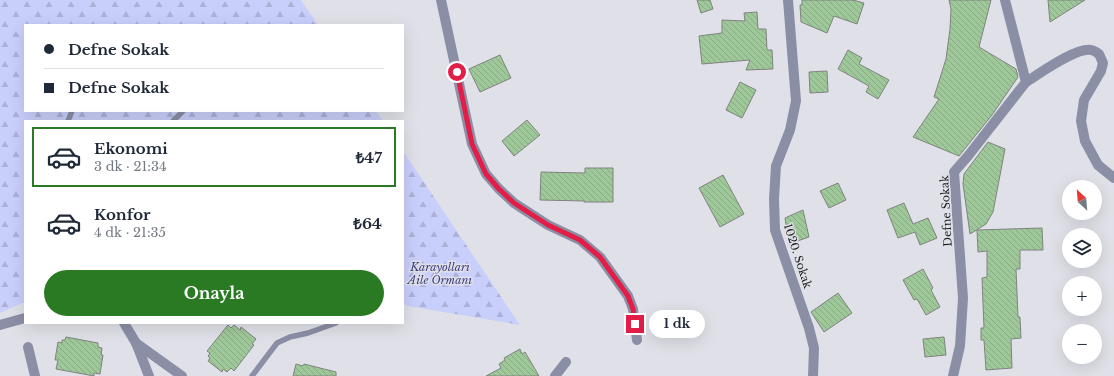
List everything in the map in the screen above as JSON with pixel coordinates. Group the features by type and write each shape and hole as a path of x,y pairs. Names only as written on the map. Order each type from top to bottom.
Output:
{"street":[{"path":"442,0 472,144 486,174 514,203 548,225 580,240 600,257 628,296 633,309 637,340"},
{"name":"1020. Sokak","path":"788,0 796,101 790,130 776,166 774,199 775,230 809,328 814,348 813,376"},
{"path":"1005,0 1026,82 1080,50 1090,50 1099,54 1103,63 1101,71 1084,100 1081,121 1085,141 1098,165 1114,178"},
{"name":"Defne Sokak","path":"953,376 960,346 963,298 954,172 1026,82"},
{"path":"0,325 24,318"},
{"path":"125,324 136,343 149,376"},
{"path":"136,343 182,376"},
{"path":"28,347 35,376"},
{"path":"556,376 566,362"}],"lane":[{"path":"174,120 182,112"},
{"path":"252,376 277,343 290,336 308,334 333,324"}],"green space":[{"path":"0,0 301,0 317,24 24,24 24,112 377,112 382,120 24,120 24,302 0,313"},
{"name":"Karayolları Aile Ormanı","path":"404,152 520,325 404,304"}],"building":[{"path":"697,0 710,0 713,9 701,13"},
{"path":"802,0 853,0 864,3 857,24 834,16 827,33 801,22 800,5 802,5"},
{"path":"949,0 991,0 979,47 1016,69 1018,77 992,115 959,156 913,137 939,99 934,97 946,59 950,29 951,9"},
{"path":"1048,0 1085,0 1050,22"},
{"path":"757,12 758,29 766,29 767,50 772,50 773,69 746,70 750,60 702,64 699,36 722,33 722,20 745,21 744,13"},
{"path":"848,50 862,58 859,64 889,80 878,99 866,92 869,86 838,69"},
{"path":"500,55 511,78 480,92 469,69"},
{"path":"827,71 828,92 810,93 809,72"},
{"path":"740,82 756,90 742,118 726,110"},
{"path":"527,120 540,135 514,156 502,141"},
{"path":"988,142 1005,149 993,212 986,224 970,234 963,184 964,174"},
{"path":"585,168 613,168 613,202 540,200 541,172 585,173"},
{"path":"723,175 744,214 720,227 699,188"},
{"path":"838,183 846,200 829,208 820,191"},
{"path":"904,203 913,224 928,218 937,238 920,245 915,232 898,238 887,210"},
{"path":"803,210 809,237 789,244 785,218"},
{"path":"1042,228 1043,250 1020,250 1020,269 1016,269 1018,317 1020,317 1021,338 1011,339 1012,368 986,370 984,340 981,340 981,328 984,328 982,278 987,277 987,251 978,252 977,230"},
{"path":"923,269 933,288 931,290 940,307 926,315 917,299 914,300 903,280"},
{"path":"838,293 852,313 824,332 811,312"},
{"path":"228,325 231,328 234,325 240,330 241,327 256,339 252,344 254,345 234,371 231,368 227,372 223,369 222,372 208,361 210,358 208,356 210,353 207,351"},
{"path":"66,337 98,343 98,347 102,348 101,355 103,355 100,374 94,373 94,376 56,369 58,360 55,360 58,342 62,343 62,340 65,340"},
{"path":"944,337 946,355 925,357 923,339"},
{"path":"520,349 522,354 525,352 539,376 486,376 501,368 499,364 505,360 504,358"},
{"path":"296,364 303,366 304,364 336,372 336,376 293,376"}],"route":[{"path":"457,72 472,144 486,174 514,203 548,225 580,240 600,257 628,296 633,309 635,324"}]}
